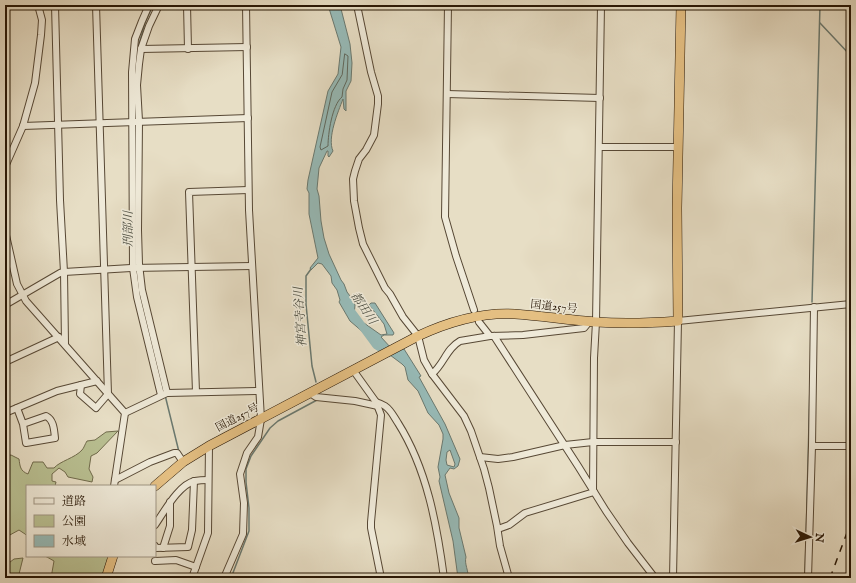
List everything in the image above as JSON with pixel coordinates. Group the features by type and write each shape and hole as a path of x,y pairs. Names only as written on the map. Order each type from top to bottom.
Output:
{"highway":[{"path":"678,321 678,147 681,5"},
{"name":"国道257号","path":"156,485 182,462 209,446 434,328 463,319 513,314 592,322 635,324 678,321"},
{"path":"107,578 113,557"}],"street":[{"path":"5,167 23,126 35,83 39,58 42,20 38,5"},
{"path":"55,5 65,344"},
{"path":"81,385 80,394 96,408 108,394 96,5"},
{"path":"136,121 132,72 135,39 149,5"},
{"path":"159,5 149,26 141,49 137,85 137,297 164,394"},
{"path":"187,5 188,48"},
{"path":"224,578 243,534 244,503 240,474 247,453 258,437 261,418 248,190 246,5"},
{"path":"357,5 371,72 378,96 374,134 366,150 359,159 353,179 356,214 363,244 375,270 416,337 424,360 432,374 464,416 480,457 489,488 498,529 500,546 508,578"},
{"path":"448,5 445,217 474,310"},
{"path":"594,491 594,358 592,322 600,98 601,5"},
{"path":"141,49 247,47"},
{"path":"447,94 600,98"},
{"path":"23,126 248,118"},
{"path":"598,147 678,147"},
{"path":"196,392 189,192 248,190"},
{"path":"5,231 17,284 26,301 124,413 114,483"},
{"path":"5,304 64,272 137,268 252,266"},
{"path":"673,578 678,321 851,304"},
{"path":"808,578 814,307"},
{"path":"480,322 492,336 565,445 628,544 656,578"},
{"path":"432,374 438,370 446,353 460,342 492,336 523,335 584,328 592,322"},
{"path":"5,362 59,337"},
{"path":"353,370 377,404 381,415 371,528 381,578"},
{"path":"5,413 57,391 97,381"},
{"path":"124,413 164,394 259,391"},
{"path":"310,393 316,397 377,404 385,406 391,412 407,438 416,457 431,505 440,547 444,578"},
{"path":"16,408 23,424 26,443 55,438 54,427 50,418 46,416 23,424"},
{"path":"480,457 498,459 565,445 593,442 676,442"},
{"path":"192,578 208,533 209,446"},
{"path":"812,446 851,446"},
{"path":"114,483 150,462 174,453 177,453 182,462"},
{"path":"156,523 170,502 185,485 194,481 208,480"},
{"path":"156,548 188,547 192,530 194,481"},
{"path":"498,529 509,525 525,513 594,491"},
{"path":"163,548 170,526 170,502"},
{"path":"155,561 176,560 196,567"}],"green space":[{"path":"118,431 97,453 91,456 89,469 93,477 92,482 68,477 65,472 59,468 52,474 52,481 56,482 55,485 26,485 26,535 19,530 5,536 5,456 11,455 19,459 22,470 28,474 33,462 43,462 47,468 54,468 60,463 79,453 87,441 95,440 106,432"},
{"path":"47,557 109,557 107,570 101,578 51,578 54,561"},
{"path":"23,558 18,578 5,578 5,566 14,559"}],"water":[{"path":"328,5 340,5 350,44 352,63 351,81 346,91 346,111 344,109 343,99 332,132 331,139 333,151 329,157 327,151 319,168 317,189 324,238 329,254 341,280 355,305 354,316 381,335 387,334 384,324 369,305 371,303 375,303 394,333 393,335 384,335 381,337 391,348 404,349 421,376 419,377 445,424 460,459 458,466 454,469 450,468 445,475 449,493 459,518 459,528 466,557 468,578 458,578 453,541 439,481 440,477 438,467 443,434 439,425 428,413 418,391 408,380 405,367 350,321 339,302 340,300 337,290 332,283 331,276 322,264 318,263 311,270 310,268 318,258 309,214 309,193 307,189 308,180 328,91 338,74 341,47","holes":["450,450 455,464 454,467 447,465 447,452"]}],"waterway":[{"name":"刑部川","path":"137,51 145,23 153,5"},
{"path":"812,302 820,5"},
{"path":"820,23 851,56"},
{"name":"刑部川","path":"136,113 136,121"},
{"name":"刑部川","path":"135,153 136,125"},
{"name":"神宮寺谷川","path":"311,269 306,276 306,304 312,366 316,382"},
{"name":"都田川","path":"348,307 376,345 389,353"},
{"name":"刑部川","path":"151,341 157,363"},
{"path":"805,578 810,384"},
{"name":"刑部川","path":"165,395 179,452"},
{"name":"神宮寺谷川","path":"231,578 249,531 246,469 251,456 270,428 278,421 317,400"}],"railway":[{"path":"830,578 851,522"}]}
